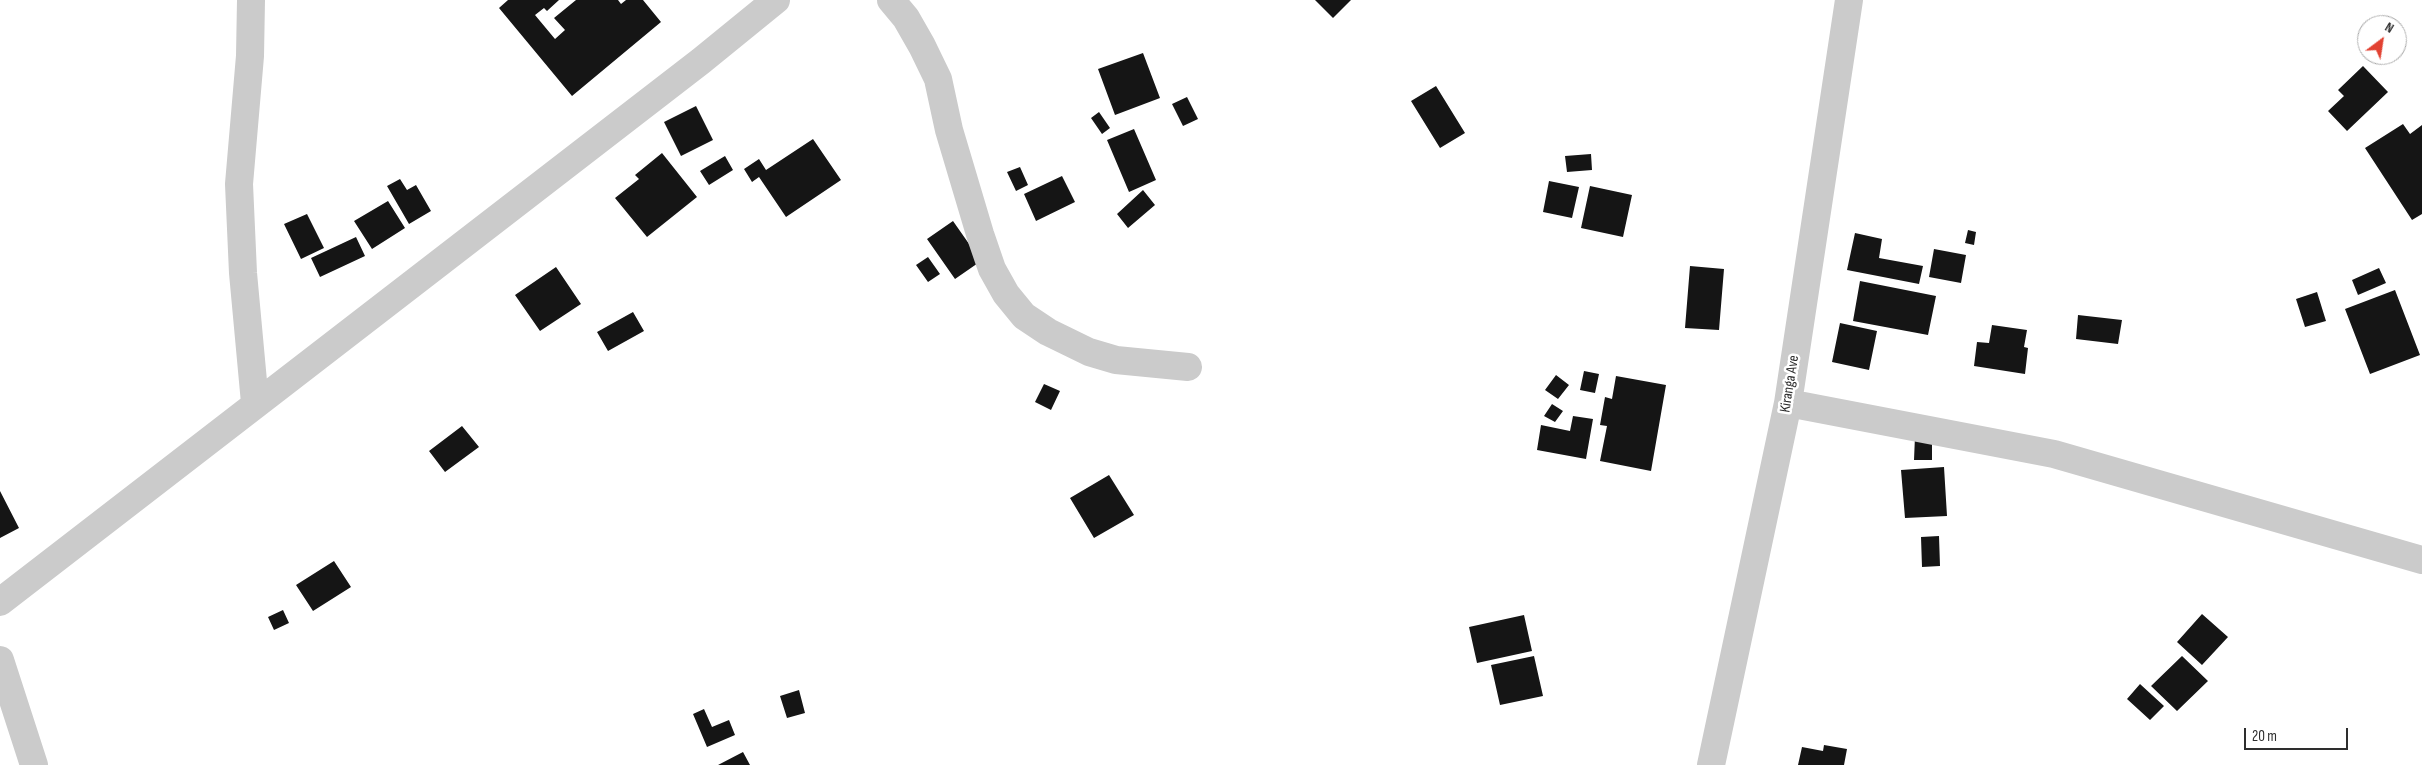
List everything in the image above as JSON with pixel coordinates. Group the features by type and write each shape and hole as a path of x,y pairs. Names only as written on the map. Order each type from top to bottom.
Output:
{"street":[{"path":"251,0 250,56 239,184 243,272 255,403"},
{"path":"0,602 255,403 701,61 776,0"},
{"path":"891,0 906,18 938,79 949,130 983,243 992,268 1006,294 1024,316 1048,332 1089,352 1116,360 1188,367"},
{"name":"Kiranga Ave","path":"1711,765 1788,403 1849,0"},
{"path":"1788,403 2054,454 2302,527 2422,560"},
{"path":"0,660 34,765"}],"building":[{"path":"508,0 559,0 547,11 544,8 535,15 555,39 565,30 554,18 576,0 618,0 621,4 626,0 643,0 661,22 572,96 499,8"},
{"path":"1315,0 1351,0 1333,18"},
{"path":"1143,53 1160,98 1115,115 1098,69"},
{"path":"2363,66 2388,92 2347,131 2328,111 2344,96 2338,90"},
{"path":"1436,86 1465,133 1440,148 1411,101"},
{"path":"1187,97 1198,119 1183,126 1172,104"},
{"path":"696,106 713,140 681,156 664,122"},
{"path":"1099,112 1110,128 1102,134 1091,118"},
{"path":"2403,124 2410,134 2422,125 2422,214 2412,220 2365,148"},
{"path":"1134,129 1156,180 1129,192 1107,140"},
{"path":"813,139 841,180 786,217 759,177 752,182 744,169 759,159 766,170"},
{"path":"662,153 697,197 647,237 615,198 639,179 635,175"},
{"path":"1591,154 1592,170 1567,172 1565,156"},
{"path":"725,156 733,170 709,185 700,171"},
{"path":"1020,167 1028,185 1016,191 1007,172"},
{"path":"1062,176 1075,202 1036,221 1024,194"},
{"path":"400,179 407,190 416,185 431,211 409,224 387,186"},
{"path":"1549,181 1579,187 1572,218 1543,212"},
{"path":"1590,186 1632,195 1623,237 1581,228"},
{"path":"1143,190 1155,205 1128,228 1117,214"},
{"path":"388,201 405,228 372,249 354,221"},
{"path":"307,214 324,248 301,259 284,224"},
{"path":"953,221 981,261 955,279 927,239"},
{"path":"1968,230 1976,232 1974,245 1965,243"},
{"path":"1855,233 1882,239 1879,258 1923,266 1919,284 1847,270"},
{"path":"356,237 365,256 320,277 311,258"},
{"path":"1934,249 1966,255 1961,283 1929,277"},
{"path":"928,257 940,274 928,282 916,265"},
{"path":"1690,266 1724,269 1719,330 1685,328"},
{"path":"556,267 581,304 540,331 515,295"},
{"path":"2379,268 2386,283 2358,295 2352,280"},
{"path":"1860,281 1936,296 1928,335 1853,321"},
{"path":"2395,290 2420,355 2370,374 2345,309"},
{"path":"2317,292 2326,321 2305,327 2296,299"},
{"path":"633,312 644,331 608,351 597,332"},
{"path":"2078,315 2122,320 2118,344 2076,339"},
{"path":"1840,323 1877,331 1869,370 1832,362"},
{"path":"1992,325 2027,330 2024,347 2028,348 2025,374 1974,366 1977,342 1989,343"},
{"path":"1584,371 1599,374 1595,393 1580,390"},
{"path":"1556,375 1569,385 1558,399 1545,390"},
{"path":"1616,376 1666,385 1651,471 1600,461 1607,426 1600,425 1605,397 1612,399"},
{"path":"1044,384 1060,391 1051,410 1035,402"},
{"path":"1552,404 1563,411 1555,422 1544,416"},
{"path":"1573,416 1593,419 1586,459 1537,450 1541,425 1570,431"},
{"path":"462,426 479,447 445,472 429,451"},
{"path":"1915,436 1932,437 1932,460 1914,460"},
{"path":"1944,467 1947,516 1905,518 1901,470"},
{"path":"1109,475 1134,515 1094,538 1070,498"},
{"path":"0,491 19,528 0,538"},
{"path":"1939,536 1940,566 1922,567 1921,537"},
{"path":"334,561 351,587 313,611 296,585"},
{"path":"283,610 289,623 274,630 268,617"},
{"path":"2202,614 2228,637 2202,665 2177,642"},
{"path":"1524,615 1532,651 1477,663 1469,627"},
{"path":"1534,656 1543,696 1500,705 1491,665"},
{"path":"2182,656 2208,681 2177,711 2151,686"},
{"path":"2140,684 2164,706 2150,720 2127,699"},
{"path":"799,690 805,713 787,718 780,696"},
{"path":"704,709 712,727 729,720 735,735 707,747 693,714"},
{"path":"1824,745 1847,749 1844,765 1798,765 1802,747 1823,751"},
{"path":"743,752 750,765 718,765"}]}
